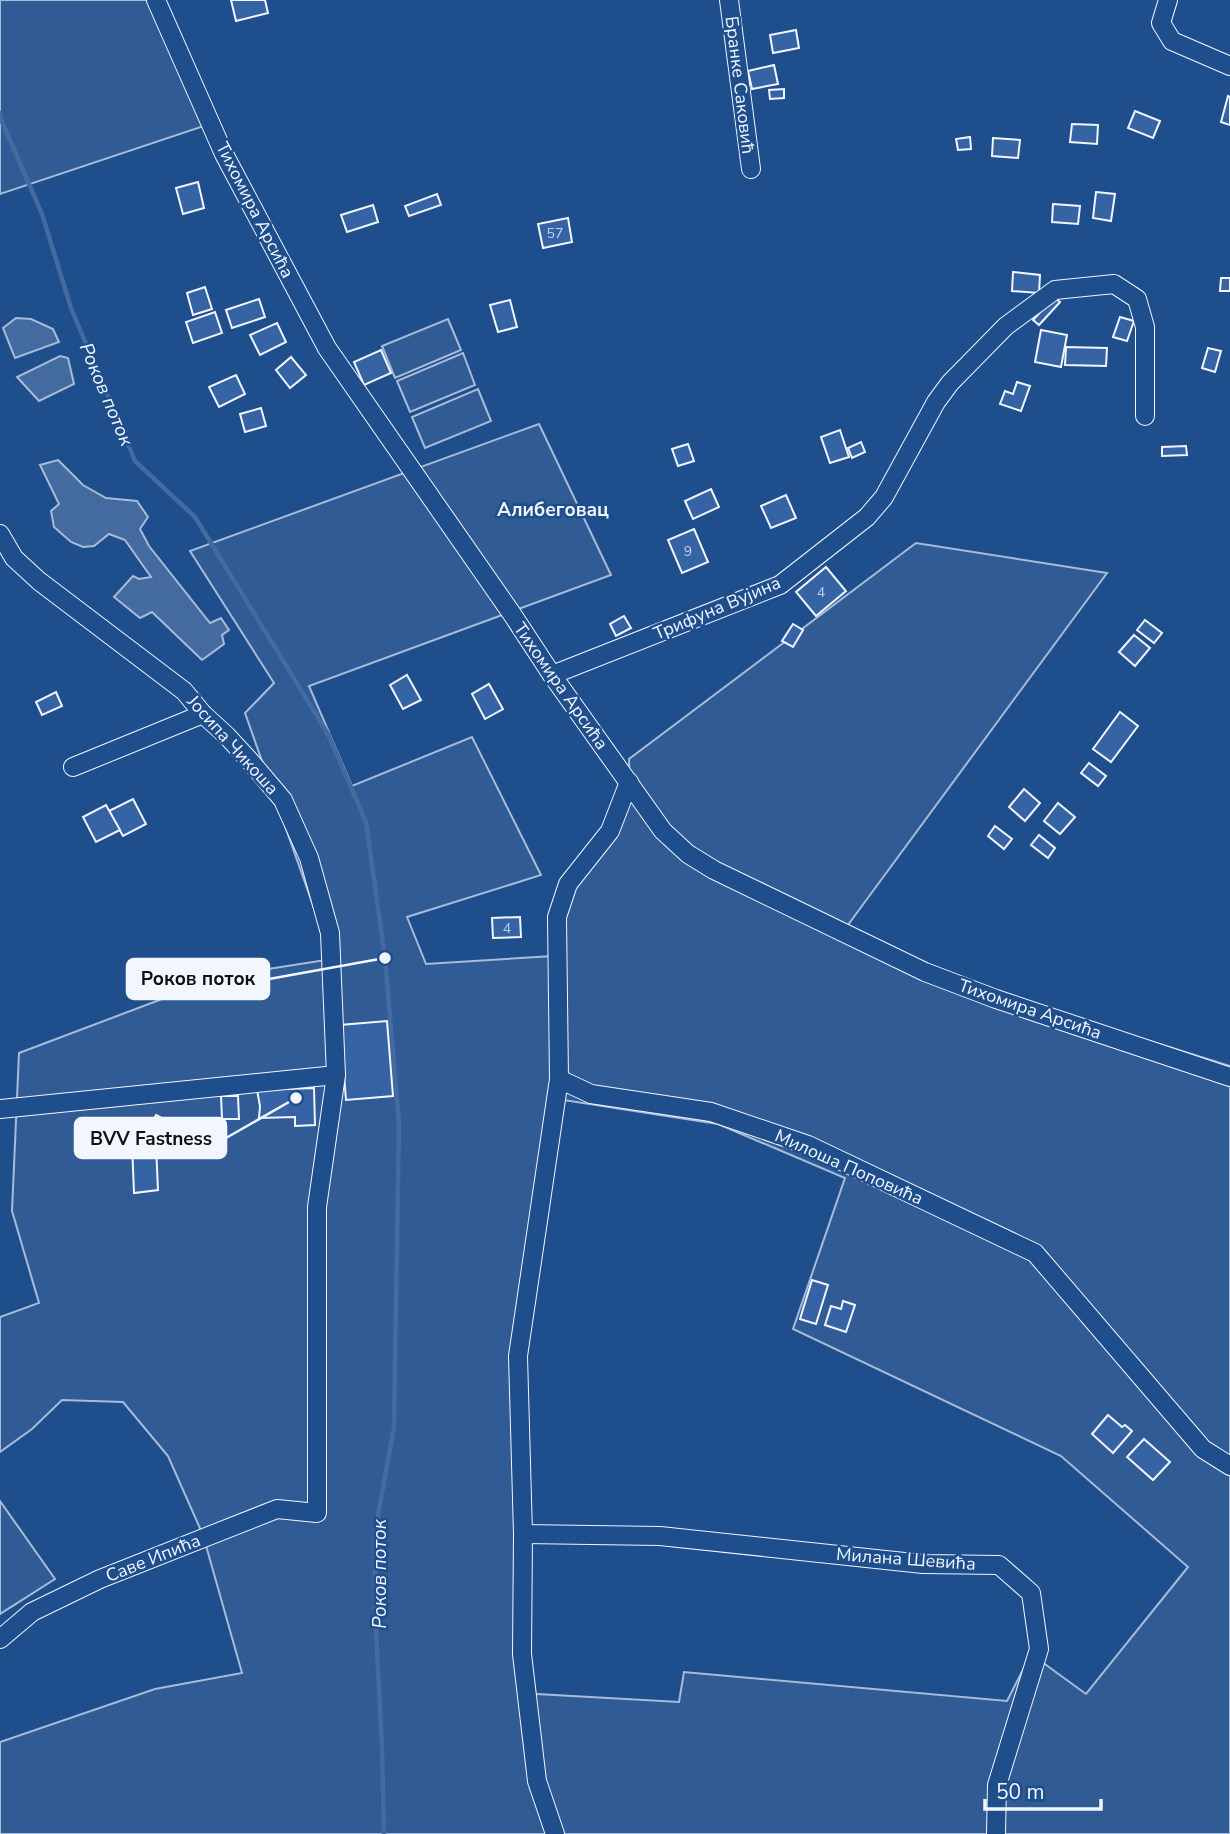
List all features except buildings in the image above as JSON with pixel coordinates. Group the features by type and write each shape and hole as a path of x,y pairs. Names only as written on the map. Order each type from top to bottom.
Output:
{"street":[{"name":"Тихомира Арсића","path":"156,0 225,154 327,348 663,831 688,854 726,876 925,972 996,999 1230,1077"},
{"name":"Бранке Саковић","path":"729,0 751,169"},
{"path":"1168,0 1161,23 1172,41 1230,66"},
{"name":"Трифуна Вујина","path":"552,675 780,585 866,517 884,498 936,402 950,383 1006,326 1055,290 1114,284 1137,299 1145,327 1145,416"},
{"name":"Јосипа Чикоша","path":"0,534 14,558 38,582 184,691 283,800 309,858 330,933 336,1075 317,1207 317,1513"},
{"path":"73,768 203,714"},
{"path":"555,1834 537,1781 522,1654 523,1534 518,1356 559,1079 557,917 568,884 610,831 629,782"},
{"path":"0,1110 336,1075"},
{"name":"Милоша Поповића","path":"559,1079 591,1094 711,1112 808,1145 1035,1253 1203,1449 1230,1466"},
{"name":"Саве Ипића","path":"0,1639 32,1612 100,1579 277,1509 317,1513"},
{"name":"Милана Шевића","path":"523,1534 660,1536 923,1564 999,1565 1031,1593 1039,1649 997,1785 996,1834"}],"shaded area":[{"path":"0,0 148,0 204,126 0,194"},
{"path":"16,318 31,319 53,329 59,342 15,358 3,328"},
{"path":"448,319 461,350 395,378 382,346"},
{"path":"463,353 475,385 410,412 397,381"},
{"path":"60,356 68,358 74,384 39,401 17,377"},
{"path":"478,389 491,421 425,448 412,417"},
{"path":"539,424 611,575 309,686 352,786 472,737 541,875 407,917 426,964 553,956 558,890 630,793 629,759 916,543 1107,573 845,929 997,993 1230,1066 1230,1834 0,1834 0,1742 155,1689 242,1673 203,1535 168,1456 123,1402 62,1400 32,1429 0,1452 0,1317 39,1303 12,1211 19,1053 223,976 332,959 245,713 274,683 190,551","holes":["557,1099 718,1124 845,1178 793,1329 1061,1456 1188,1567 1086,1694 1031,1654 1007,1701 684,1672 679,1702 519,1693 515,1351"]},
{"path":"58,460 83,485 106,498 137,501 148,517 140,529 149,546 210,623 221,618 229,630 222,635 224,644 202,660 152,612 140,618 114,597 133,576 139,579 151,577 125,540 109,534 94,546 83,547 71,542 54,527 51,511 59,504 40,465"},
{"path":"0,1501 55,1579 0,1614"}],"waterway":[{"name":"Роков поток","path":"0,113 42,214 71,308 135,461 195,517 328,734 366,822 385,958 399,1123 394,1427 375,1532 375,1610 384,1834"}],"place":[{"name":"Роков поток","path":"385,958"},
{"name":"BVV Fastness","path":"296,1098"}],"district":[{"name":"Алибеговац","path":"553,509"}]}
